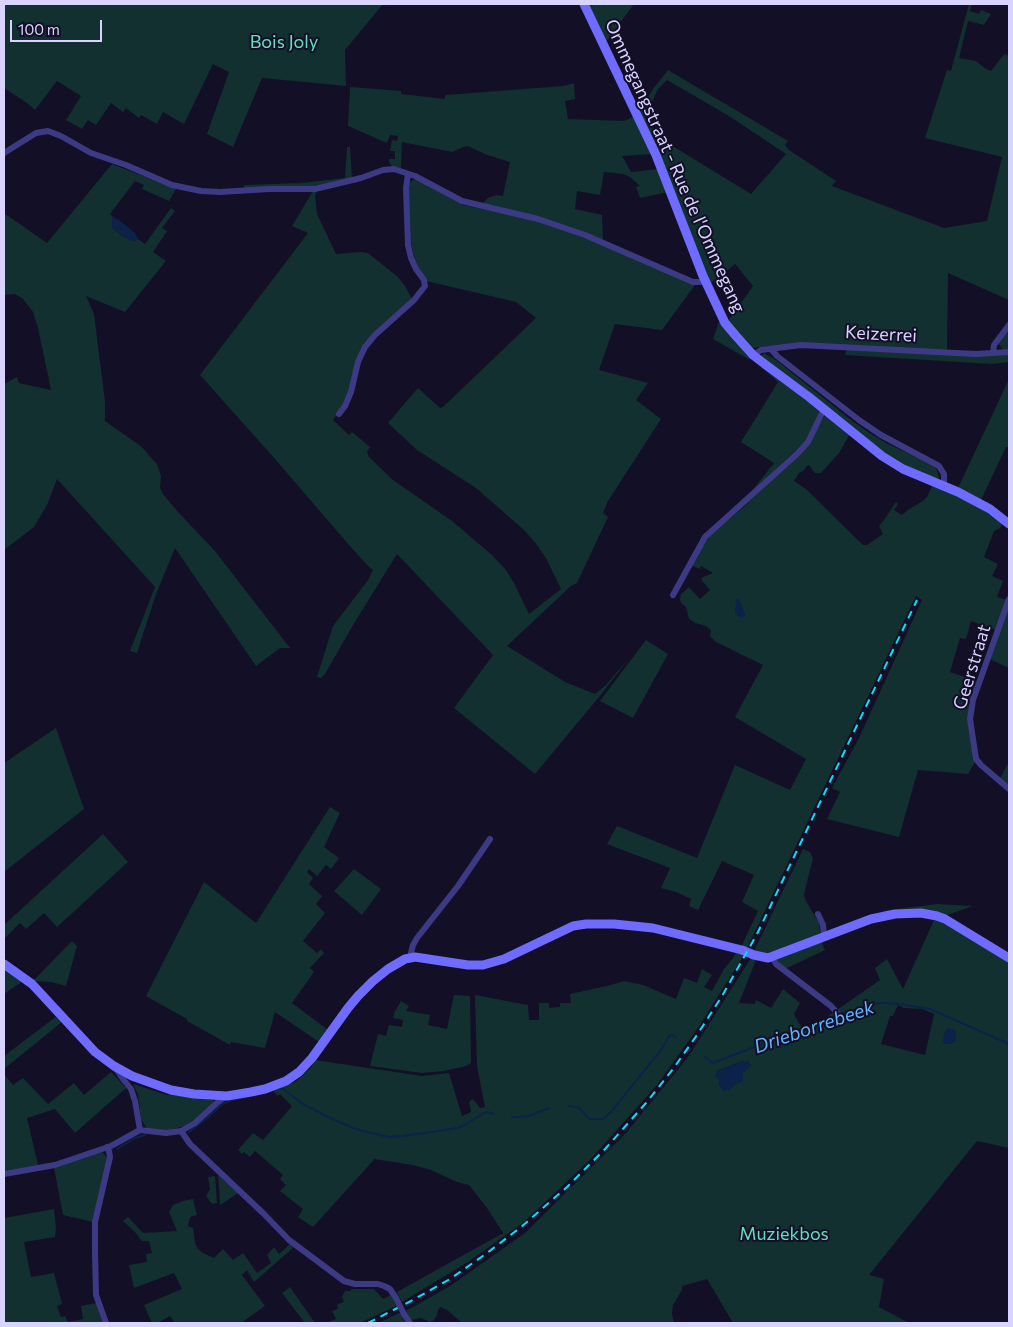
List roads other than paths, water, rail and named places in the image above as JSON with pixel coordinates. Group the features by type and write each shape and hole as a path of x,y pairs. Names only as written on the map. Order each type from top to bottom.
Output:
{"main road":[{"name":"Ommegangstraat - Rue de l'Ommegang","path":"584,4 656,155 704,280 725,323 753,355 824,409 873,450 890,462 990,509 1009,524"},
{"path":"4,964 32,984 95,1052 114,1066 132,1076 171,1090 194,1094 227,1096 265,1089 293,1077 312,1058 358,996 388,969 410,957 422,957 468,965 483,965 504,959 573,926 614,924 644,927 742,950 764,958 772,957 824,936 882,916 908,913 928,914 945,919 1009,958"}],"street":[{"path":"4,153 36,134 48,131 91,153 126,165 172,185 201,191 220,192 315,189 361,178 386,169 394,169 415,176 468,204 538,219 585,235 692,282 704,280"},
{"path":"339,414 351,392 358,362 365,347 374,335 414,300 425,286 424,280 411,258 408,245 406,188 408,174"},
{"path":"993,353 994,345 1009,325"},
{"name":"Keizerrei","path":"753,355 761,350 801,345 968,354 1009,352"},
{"path":"771,349 777,356 859,420 939,466 944,474 944,486"},
{"path":"673,595 705,537 797,454 808,442 824,409"},
{"name":"Geerstraat","path":"1009,599 973,700 970,719 976,759 980,765 1009,790"},
{"path":"410,957 417,938 458,886 490,839"},
{"path":"818,914 823,925 824,936"},
{"path":"772,957 776,964 831,1006 838,1014"},
{"path":"114,1066 131,1089 140,1130"},
{"path":"4,1174 55,1164 108,1147 140,1130 166,1133 182,1130 195,1123 227,1096"},
{"path":"182,1130 190,1144 289,1240 344,1281 389,1288 410,1323"},
{"path":"106,1323 96,1295 94,1252 95,1222 110,1157 108,1147"}],"water":[{"path":"112,216 135,233 138,239 134,241 129,240 114,230 112,228"},
{"path":"736,599 741,603 745,614 742,618 738,617 735,612"},
{"path":"947,1028 955,1029 956,1032 956,1040 952,1044 943,1042"},
{"path":"748,1061 751,1065 743,1073 743,1081 734,1085 730,1090 724,1091 715,1075 717,1071"}],"waterway":[{"name":"Drieborrebeek","path":"705,1057 713,1063 846,1012 880,1003 930,1009 1009,1044"},
{"name":"Drieborrebeek","path":"569,1106 579,1108 589,1119 603,1119 611,1112 661,1050 669,1036 676,1037"},
{"name":"Drieborrebeek","path":"279,1088 303,1104 348,1126 389,1137 458,1128 484,1113 494,1114"},
{"name":"Drieborrebeek","path":"189,1132 222,1104 248,1097"},
{"name":"Drieborrebeek","path":"512,1117 529,1116 549,1108"},
{"name":"Drieborrebeek","path":"117,1149 135,1138 145,1135"}],"railway":[{"path":"368,1323 450,1279 521,1227 567,1187 605,1149 673,1069 722,996 757,934 917,600"}],"park label":[{"name":"Bois Joly","path":"284,42"},
{"name":"Muziekbos","path":"784,1234"}]}
